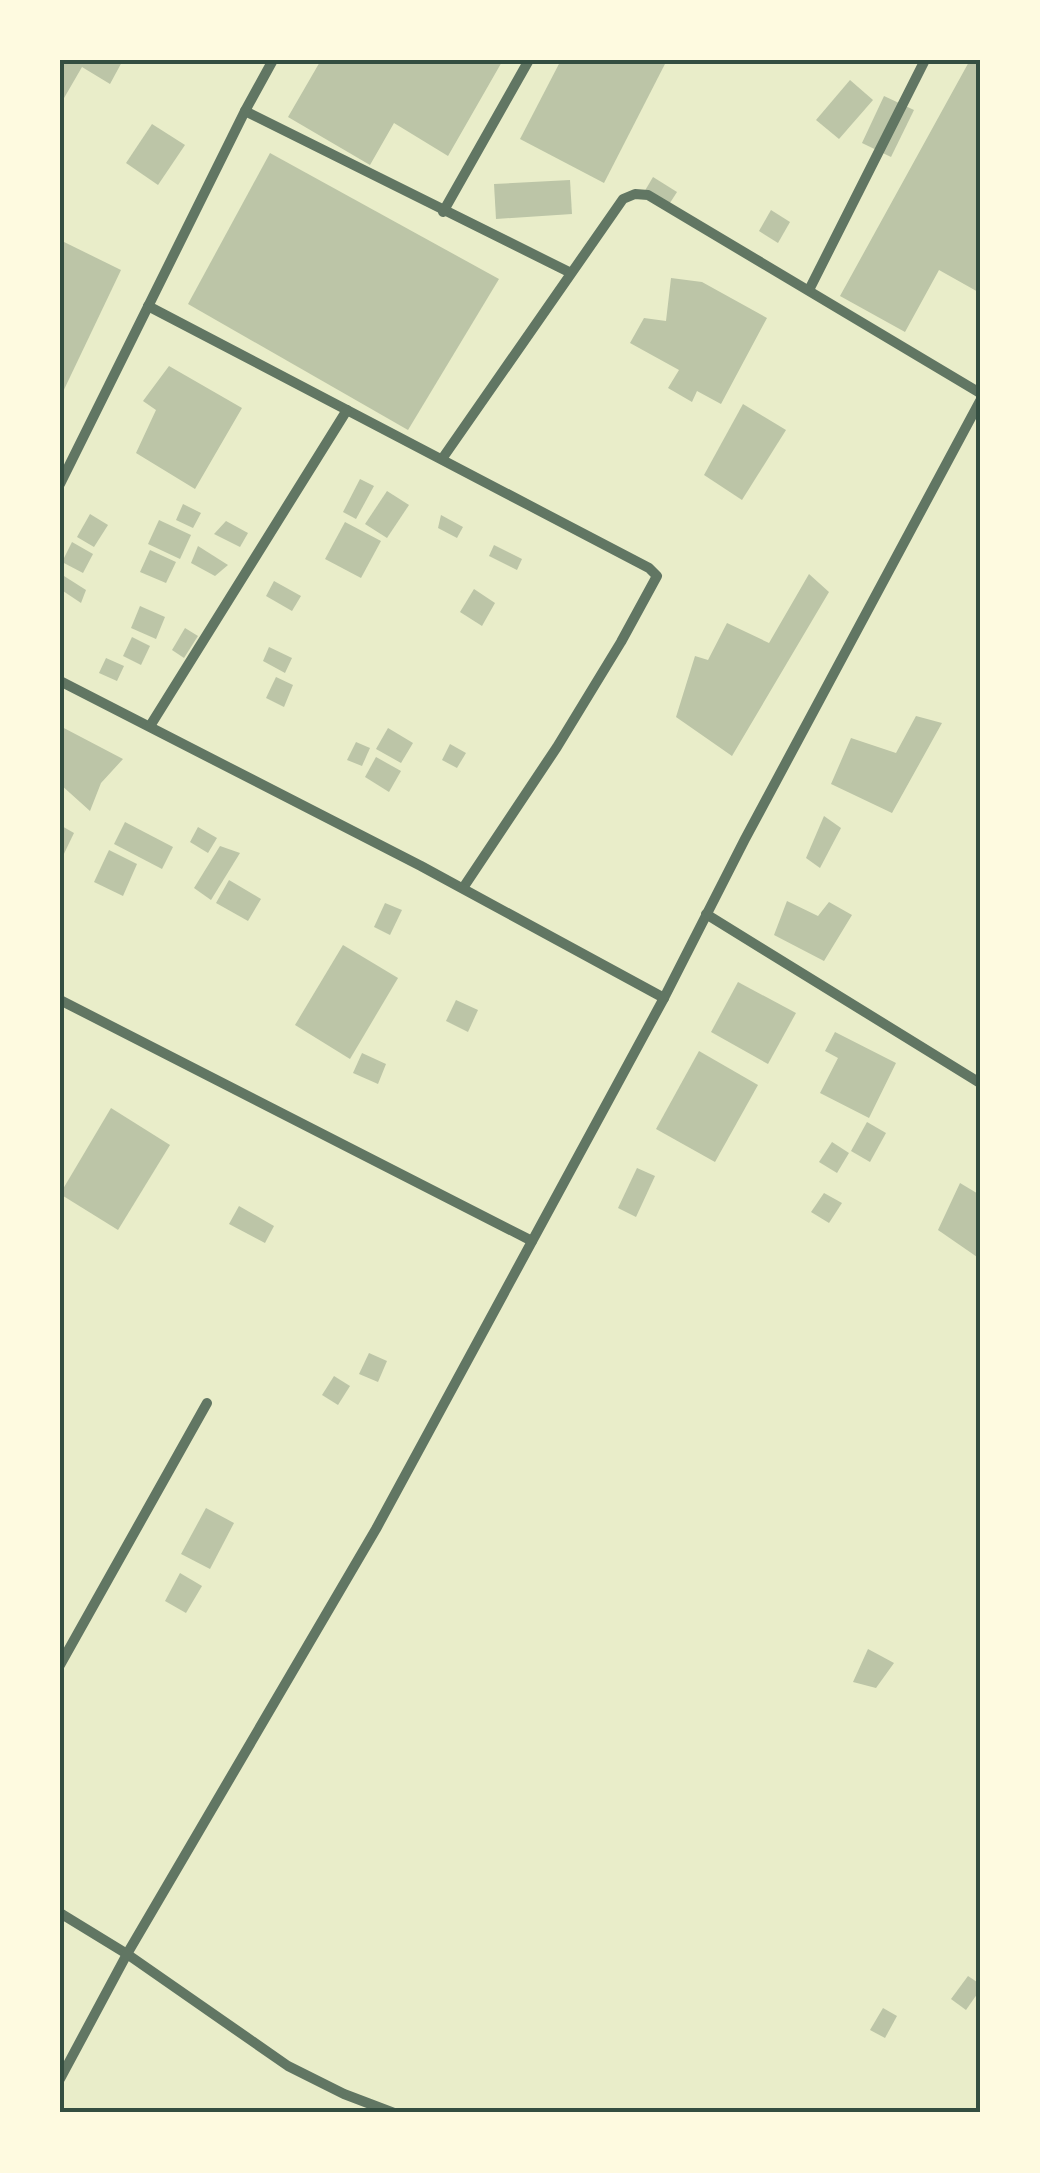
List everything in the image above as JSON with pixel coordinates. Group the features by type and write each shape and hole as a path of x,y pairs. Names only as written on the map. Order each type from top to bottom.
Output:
{"street":[{"path":"60,484 274,60"},
{"path":"443,212 529,60"},
{"path":"809,290 924,60"},
{"path":"245,111 570,272"},
{"path":"442,459 570,272 623,200 635,194 648,196 980,393"},
{"path":"148,306 649,568 657,576 622,642 463,888"},
{"path":"60,2079 127,1954 376,1529 664,998 980,402"},
{"path":"150,726 347,410"},
{"path":"60,681 463,888 664,998"},
{"path":"706,914 980,1083"},
{"path":"60,1000 532,1241"},
{"path":"60,1666 207,1403"},
{"path":"60,1913 127,1954 288,2066 394,2113"}],"building":[{"path":"60,60 123,60 110,84 82,67 60,105"},
{"path":"321,60 503,60 448,156 394,123 370,165 288,117"},
{"path":"561,60 667,60 604,183 520,139"},
{"path":"970,60 980,60 980,293 939,270 905,332 840,296"},
{"path":"850,80 873,100 839,139 816,120"},
{"path":"884,96 914,110 891,157 862,143"},
{"path":"152,124 185,145 158,185 126,163"},
{"path":"270,153 499,279 408,430 188,304"},
{"path":"653,177 677,192 666,209 643,194"},
{"path":"570,180 572,214 496,219 494,184"},
{"path":"771,210 790,222 778,243 759,231"},
{"path":"60,240 121,270 60,398"},
{"path":"671,278 702,282 767,318 721,404 697,391 692,402 668,388 679,370 630,343 644,318 666,321"},
{"path":"169,366 242,408 195,489 136,453 156,410 143,401"},
{"path":"743,404 786,430 742,500 704,475"},
{"path":"360,479 374,486 356,519 343,512"},
{"path":"387,491 409,505 387,538 365,524"},
{"path":"183,504 201,513 193,528 176,520"},
{"path":"90,514 108,525 94,547 77,537"},
{"path":"441,515 463,527 457,538 438,528"},
{"path":"159,520 191,535 180,559 148,544"},
{"path":"226,521 248,533 240,547 214,534"},
{"path":"345,522 381,541 361,578 325,559"},
{"path":"72,542 93,554 83,573 62,562"},
{"path":"494,545 522,559 517,570 489,556"},
{"path":"198,546 228,565 215,576 191,563"},
{"path":"150,550 176,562 166,583 140,572"},
{"path":"809,574 829,592 732,756 676,717 695,656 708,660 727,623 769,643"},
{"path":"64,576 86,590 81,603 60,589"},
{"path":"274,581 301,596 292,611 266,596"},
{"path":"474,589 495,603 482,626 460,612"},
{"path":"140,606 165,617 156,639 131,628"},
{"path":"185,628 198,636 184,658 172,650"},
{"path":"132,637 150,646 141,665 123,656"},
{"path":"269,647 292,658 285,673 263,661"},
{"path":"106,658 124,666 117,681 99,673"},
{"path":"276,677 293,685 284,707 266,698"},
{"path":"916,716 942,723 892,813 831,784 851,738 896,753"},
{"path":"60,726 123,759 101,783 90,811 60,784"},
{"path":"388,728 413,743 401,763 376,749"},
{"path":"356,742 370,748 362,766 347,760"},
{"path":"450,744 466,753 457,768 442,760"},
{"path":"376,757 401,771 389,792 365,777"},
{"path":"824,816 841,828 820,868 806,858"},
{"path":"125,822 173,847 162,869 114,844"},
{"path":"60,825 74,833 60,862"},
{"path":"198,827 217,838 208,853 190,842"},
{"path":"220,846 240,853 211,900 194,888"},
{"path":"109,850 137,864 123,896 94,882"},
{"path":"229,880 261,899 248,921 216,903"},
{"path":"787,901 818,916 829,902 852,915 824,961 774,935"},
{"path":"385,903 402,910 390,935 374,927"},
{"path":"343,945 398,978 350,1059 295,1025"},
{"path":"738,982 796,1013 768,1064 711,1032"},
{"path":"456,1000 478,1010 468,1032 446,1021"},
{"path":"835,1032 896,1063 869,1118 820,1093 838,1058 825,1051"},
{"path":"699,1051 758,1085 715,1162 656,1129"},
{"path":"362,1053 386,1064 378,1084 353,1073"},
{"path":"111,1108 170,1145 118,1230 60,1194"},
{"path":"867,1122 886,1133 870,1162 851,1151"},
{"path":"832,1142 849,1153 837,1173 819,1162"},
{"path":"637,1168 655,1176 636,1217 618,1208"},
{"path":"960,1183 980,1195 980,1259 938,1230"},
{"path":"824,1193 842,1203 829,1223 811,1212"},
{"path":"239,1206 274,1226 265,1243 229,1224"},
{"path":"369,1353 387,1361 378,1382 359,1374"},
{"path":"334,1376 350,1386 338,1405 322,1395"},
{"path":"206,1508 234,1523 210,1569 181,1554"},
{"path":"180,1573 202,1586 186,1613 165,1601"},
{"path":"868,1649 894,1663 876,1688 853,1682"},
{"path":"968,1976 980,1984 980,1990 966,2010 951,1999"},
{"path":"883,2008 897,2016 885,2038 870,2030"}]}
